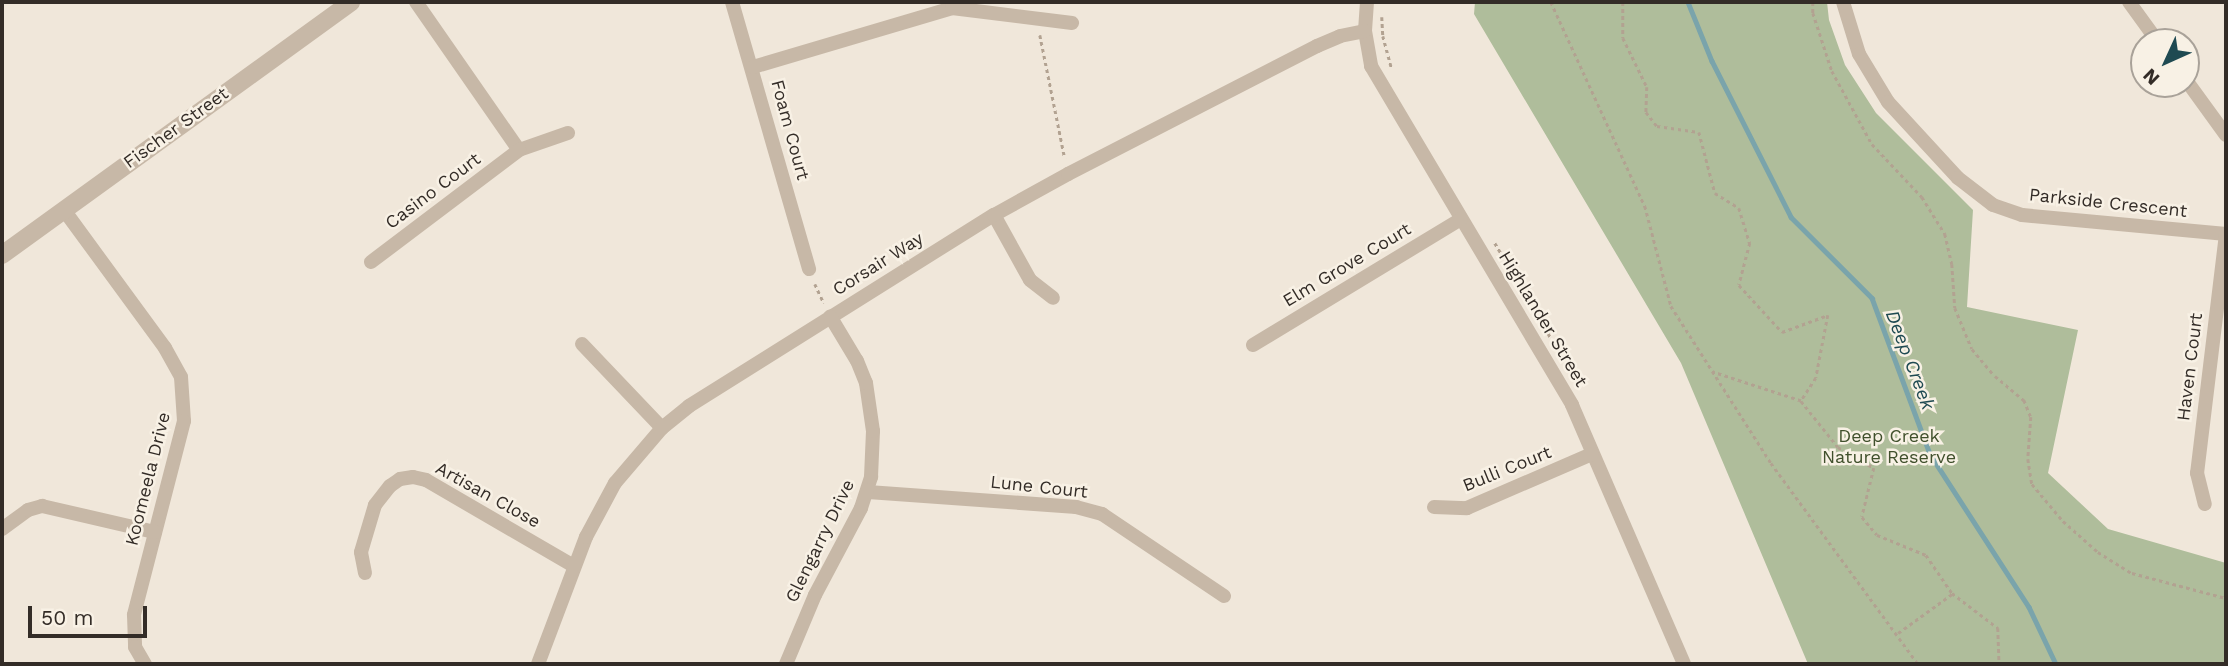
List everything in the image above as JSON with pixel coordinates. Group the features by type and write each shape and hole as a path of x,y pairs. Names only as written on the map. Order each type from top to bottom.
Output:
{"street":[{"name":"Fischer Street","path":"2,255 351,2"},
{"path":"416,2 519,150"},
{"name":"Foam Court","path":"732,2 753,67 809,269"},
{"name":"Highlander Street","path":"1367,2 1365,31 1371,66 1572,405 1684,664"},
{"name":"Parkside Crescent","path":"1843,2 1858,54 1888,102 1958,178 1993,205 2022,215 2226,234"},
{"path":"2129,2 2148,28"},
{"path":"753,67 952,8 1072,23"},
{"name":"Corsair Way","path":"538,664 574,566 615,483 662,428 689,406 994,215 1317,46 1340,36 1365,31"},
{"path":"2199,98 2226,135"},
{"name":"Casino Court","path":"371,262 519,150 568,133"},
{"name":"Koomeela Drive","path":"64,209 165,348 181,377 184,421 134,615 135,647 145,664"},
{"path":"994,215 1030,280 1053,298"},
{"name":"Elm Grove Court","path":"1253,345 1461,219"},
{"name":"Haven Court","path":"2205,504 2197,473 2226,234"},
{"name":"Glengarry Drive","path":"786,664 815,595 868,492 874,452 871,408 857,360 830,316"},
{"path":"582,344 662,428"},
{"name":"Bulli Court","path":"1434,507 1467,508 1592,454"},
{"name":"Artisan Close","path":"365,573 361,552 375,505 390,486 400,479 413,477 426,480 574,566"},
{"name":"Lune Court","path":"868,492 1076,507 1102,514 1224,596"},
{"path":"2,529 28,510 42,506 155,532"}],"path":[{"path":"1551,2 1646,206 1671,306 1771,463 1898,633 1918,664"},
{"path":"1623,2 1623,38 1647,87 1646,112 1657,126 1699,132 1715,193 1739,208 1750,243 1739,285 1782,332 1828,316 1816,379 1801,401"},
{"path":"1813,2 1812,13 1832,71 1872,144 1922,197 1945,234 1952,264 1955,308 1972,349 1995,376 2024,400 2031,417 2028,459 2032,484 2063,521 2098,552 2132,573 2226,598"},
{"path":"1037,18 1068,174"},
{"path":"809,269 830,316"},
{"path":"1713,372 1801,401 1838,447 1874,468 1862,517 1877,535 1926,555 1952,593 1998,628 1999,664"},
{"path":"1898,633 1952,593"}],"green space":[{"name":"Deep Creek Nature Reserve","path":"1475,2 1827,2 1829,20 1845,65 1876,113 1973,210 1967,307 2078,330 2048,473 2108,529 2226,563 2226,664 1808,664 1681,363 1474,14"}],"waterway":[{"name":"Deep Creek","path":"1688,2 1712,61 1791,217 1872,298 1930,454 2029,607 2056,664"}]}
